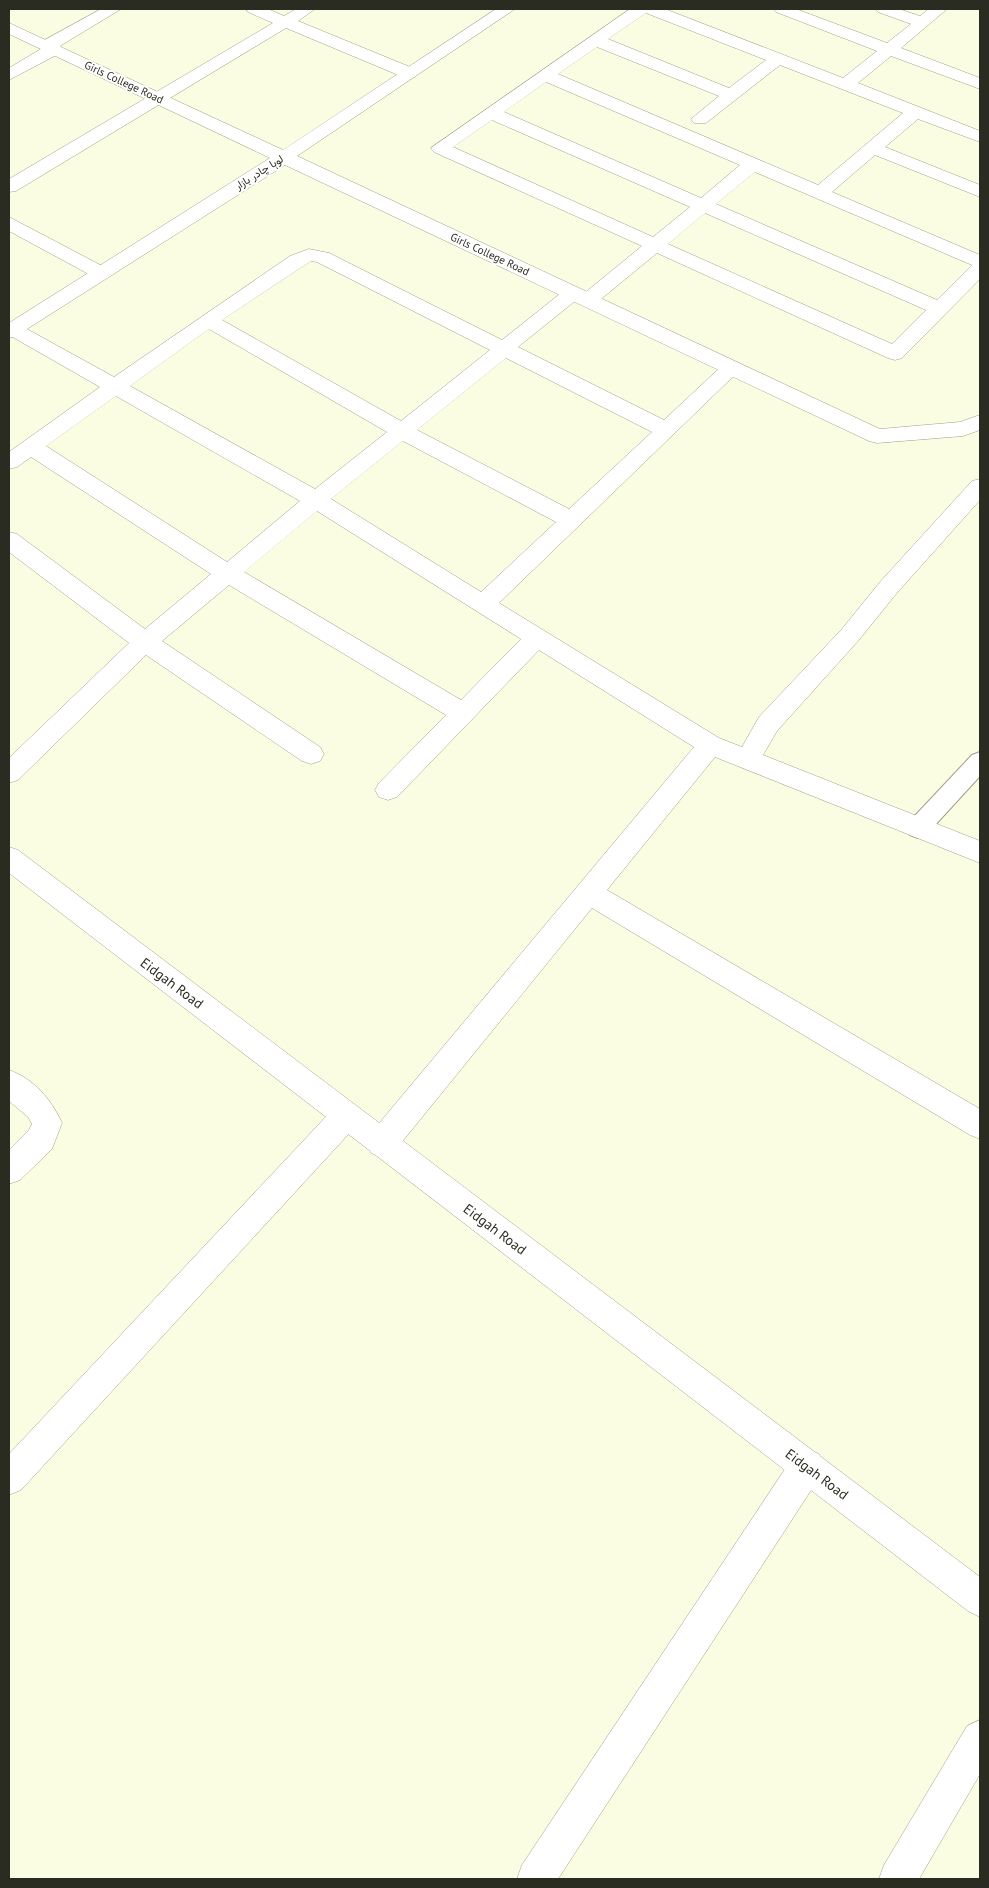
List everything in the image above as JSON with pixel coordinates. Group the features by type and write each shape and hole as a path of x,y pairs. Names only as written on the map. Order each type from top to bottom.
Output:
{"street":[{"path":"9,74 113,9"},
{"path":"254,9 410,73"},
{"path":"9,187 307,9"},
{"name":"لوہا چادر بازار","path":"10,330 284,157 507,9"},
{"path":"640,9 440,148 895,353 980,268"},
{"path":"651,9 980,137"},
{"path":"782,9 980,84"},
{"path":"884,9 922,22"},
{"path":"845,85 939,9"},
{"name":"Girls College Road","path":"9,28 877,436 963,429 980,422"},
{"path":"595,40 731,95"},
{"path":"700,119 778,58"},
{"path":"545,75 980,262"},
{"path":"820,193 915,112"},
{"path":"492,113 940,309"},
{"path":"873,148 980,192"},
{"path":"9,773 145,642 227,572 502,348 581,297 656,245 753,164"},
{"path":"9,223 101,273"},
{"path":"9,462 208,320 297,260 309,255 322,257 666,430"},
{"path":"208,320 402,431 571,520"},
{"path":"10,330 316,500 710,745 980,852"},
{"path":"483,604 732,368"},
{"path":"31,447 227,572 463,714"},
{"path":"748,760 768,724 821,664 850,635 888,588 980,486"},
{"path":"10,543 145,642 311,754"},
{"path":"388,790 537,638"},
{"path":"382,1142 710,745"},
{"name":"Eidgah Road","path":"9,858 980,1599"},
{"path":"588,892 980,1124"},
{"path":"9,1083 38,1107 47,1123 40,1139 9,1170"},
{"path":"9,1478 346,1116"},
{"path":"536,1879 807,1466"},
{"path":"898,1879 980,1739"}],"lane":[{"path":"918,828 980,761"}]}
